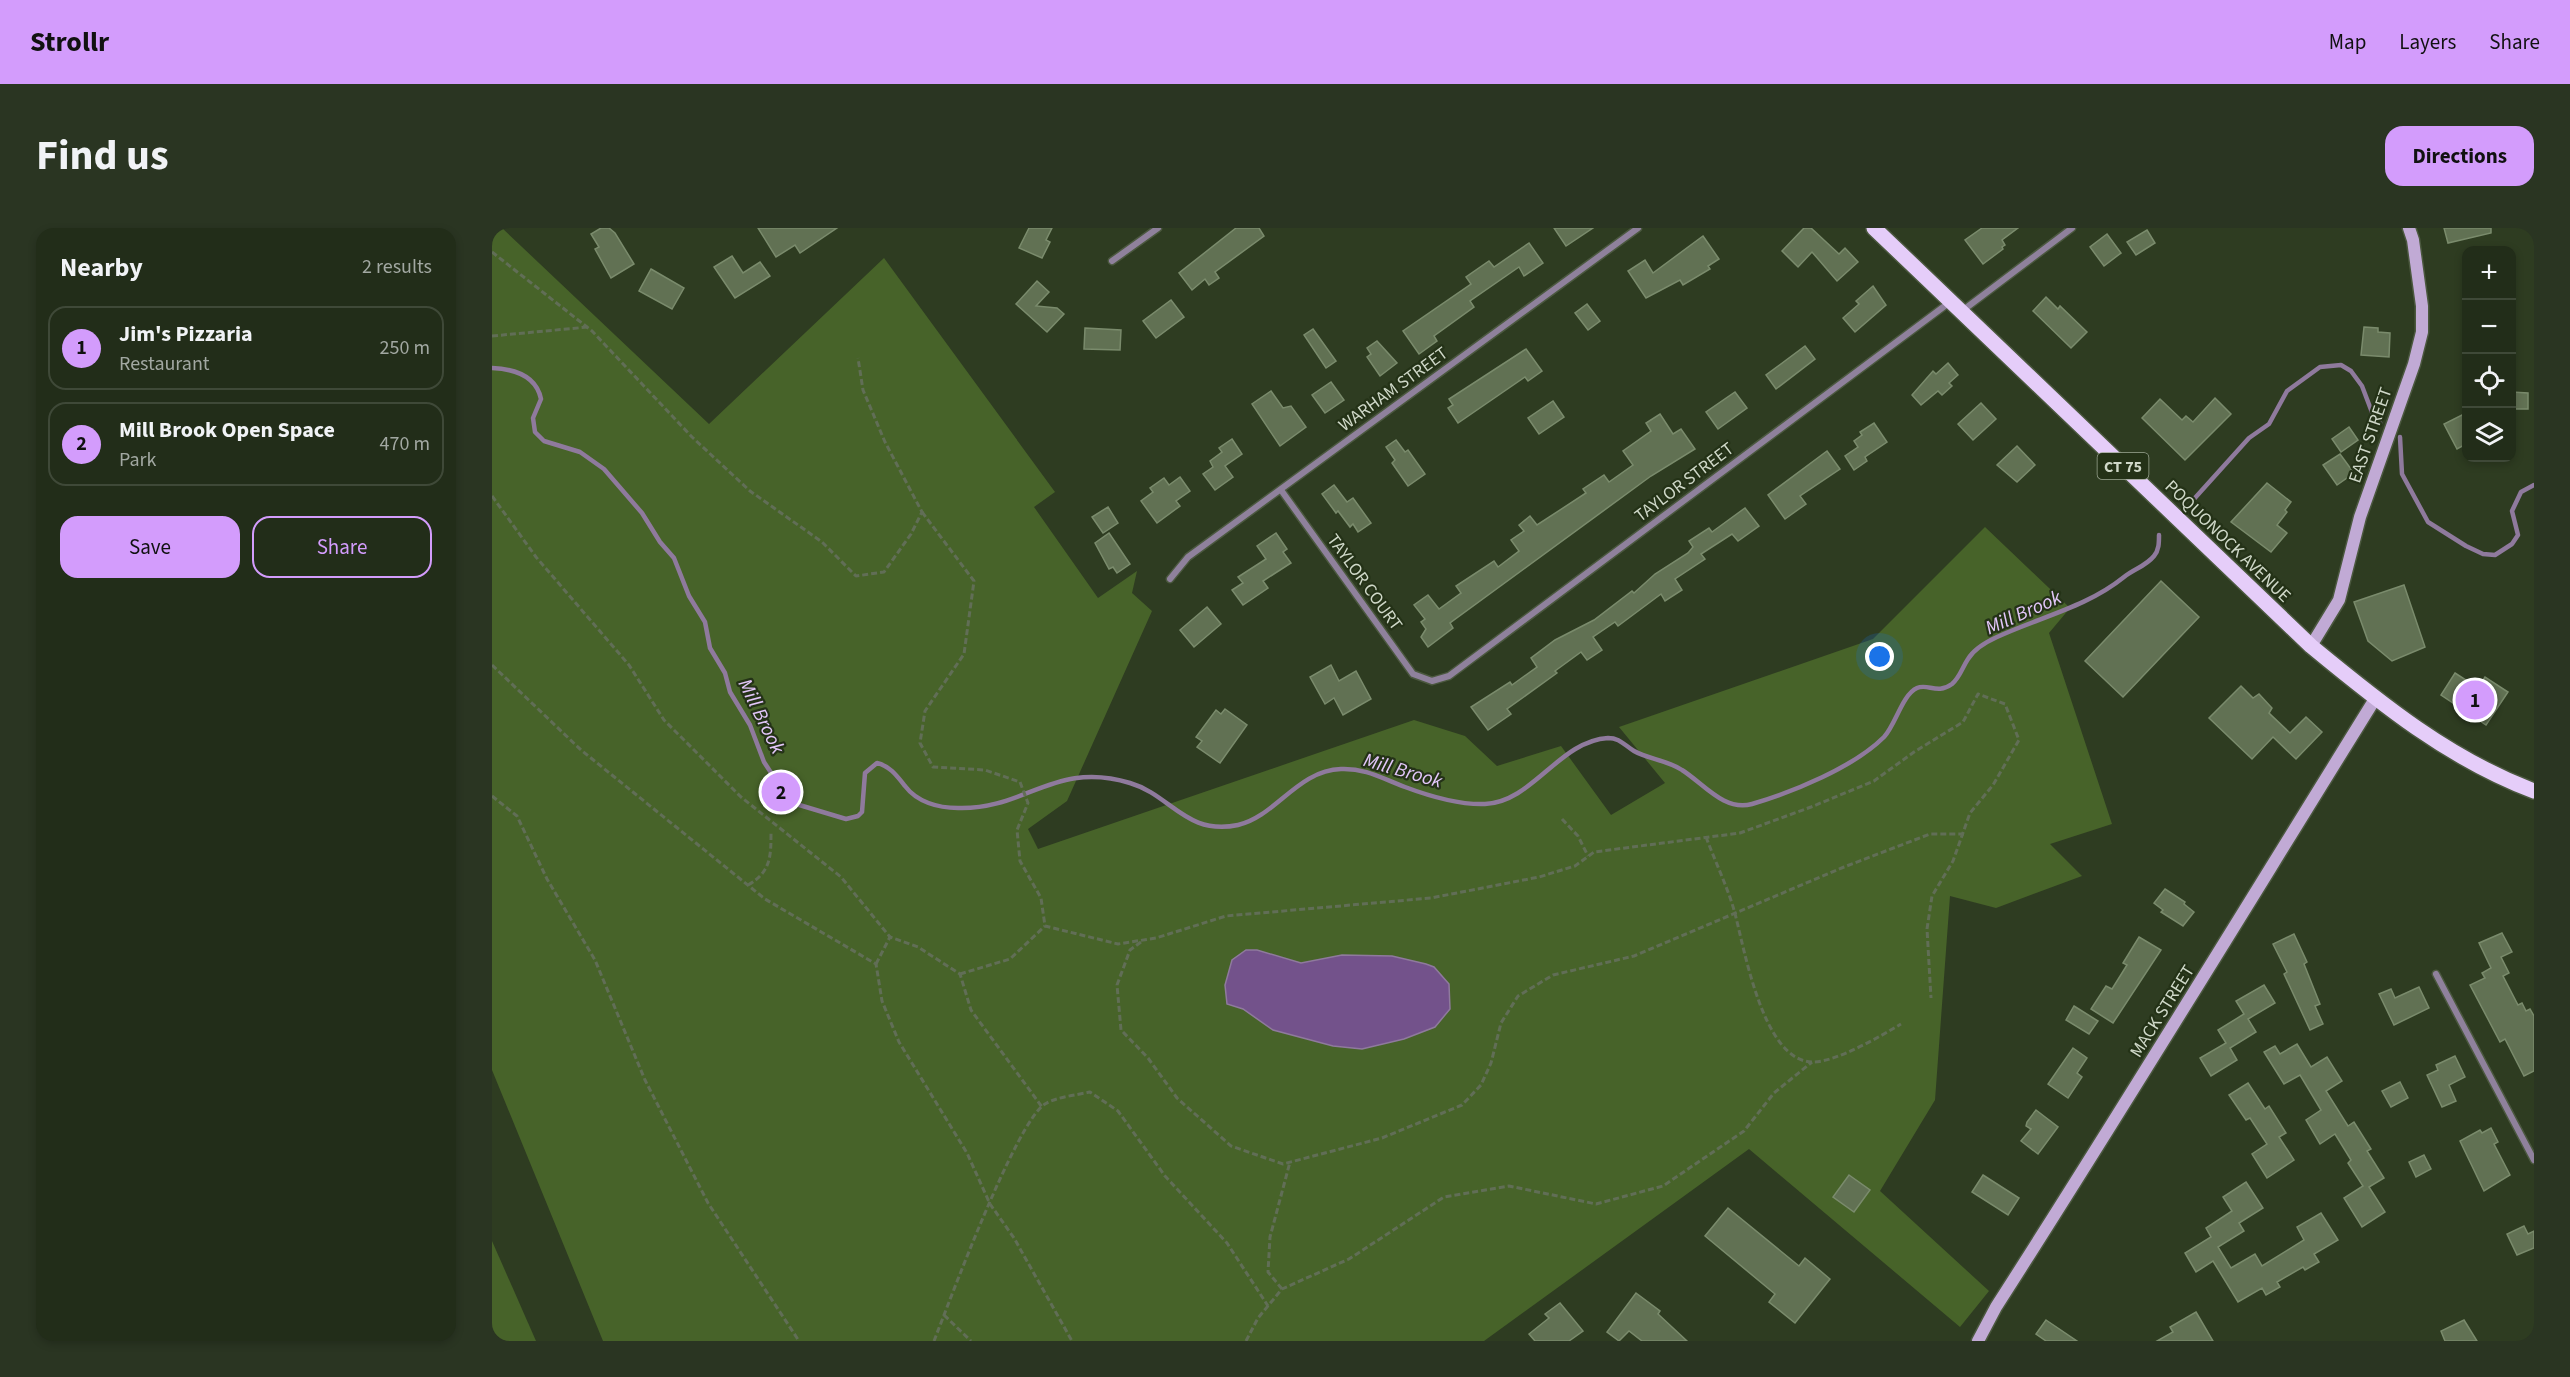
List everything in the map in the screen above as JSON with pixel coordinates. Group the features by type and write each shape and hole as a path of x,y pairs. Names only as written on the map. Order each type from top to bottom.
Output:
{"main road":[{"name":"POQUONOCK AVENUE","path":"1874,228 2311,646 2375,699 2446,748 2534,791"}],"street":[{"path":"1112,261 1158,228"},
{"name":"WARHAM STREET","path":"1170,579 1188,557 1638,228"},
{"name":"TAYLOR STREET","path":"1432,681 1449,675 1956,306 2072,228"},
{"name":"EAST STREET","path":"2311,646 2339,600 2360,517 2414,364 2422,332 2422,306 2409,228"},
{"name":"TAYLOR COURT","path":"1281,490 1413,674 1432,681"},
{"name":"MACK STREET","path":"1978,1341 1996,1307 2201,984 2292,831 2375,699"},
{"path":"2436,974 2534,1160"}],"path":[{"path":"492,252 588,327 692,436 750,492 822,542 856,576 884,572 911,534 922,512"},
{"path":"492,336 588,327"},
{"path":"858,358 863,390 885,442 922,512 974,581 964,654 925,711 920,743 933,767 985,770 1020,782 1028,803 1017,830 1020,861 1041,898 1046,926"},
{"path":"492,496 536,557 629,665 664,720 741,797 841,877 890,937 918,947 960,974 971,1010 1042,1107"},
{"path":"492,665 581,750 765,899 876,964"},
{"path":"1046,926 1118,944 1144,940 1226,916 1431,898 1539,878 1575,866 1594,852 1740,833 1874,781 1914,752 1963,722 1978,694 2005,704 2019,740 1993,785 1970,813 1953,861 1932,896 1927,929 1931,998"},
{"path":"492,796 517,816 574,928 595,960 645,1080 708,1203 799,1341"},
{"path":"1562,819 1578,836 1588,856"},
{"path":"748,885 762,877 771,855 771,832"},
{"path":"1144,940 1130,950 1117,985 1121,1030 1148,1058 1177,1098 1231,1146 1283,1164 1382,1138 1462,1105 1481,1085 1491,1063 1501,1023 1518,996 1553,975 1634,956 1685,937 1735,912 1930,834 1964,834"},
{"path":"1706,837 1735,912 1752,985 1768,1022 1790,1053 1812,1062"},
{"path":"960,974 1010,959 1046,926"},
{"path":"890,937 876,964 882,1001 899,1042 967,1153 990,1204 1014,1238 1072,1341"},
{"path":"1246,1341 1258,1318 1282,1290 1349,1259 1444,1197 1509,1186 1596,1204 1663,1186 1744,1131 1774,1093 1812,1062 1858,1048 1901,1024"},
{"path":"934,1341 990,1204 1026,1125 1045,1104 1090,1092 1118,1111 1165,1176 1227,1243 1268,1306"},
{"path":"1282,1290 1268,1272 1270,1237 1290,1162"},
{"path":"944,1315 971,1341"}],"green space":[{"path":"492,228 502,228 709,424 884,258 1055,492 1034,507 1098,598 1137,571 1132,593 1152,611 1067,801 1028,829 1038,849 1414,720 1465,736 1497,766 1561,746 1611,815 1665,783 1619,727 1873,639 1985,527 2070,608 2049,633 2112,824 2050,844 2082,876 1996,908 1950,896 1935,1100 1880,1191 1989,1291 1960,1327 1749,1149 1484,1341 603,1341 492,1070"},
{"path":"492,1241 536,1341 492,1341"}],"shaded area":[{"path":"1246,950 1257,950 1301,963 1342,955 1392,956 1426,964 1434,967 1449,984 1450,1009 1435,1027 1404,1039 1362,1049 1333,1046 1273,1030 1243,1009 1227,1004 1225,985 1232,960"}],"building":[{"path":"601,228 609,228 615,233 634,264 611,278 595,249 599,247 591,234"},
{"path":"758,228 837,228 800,253 795,245 776,257"},
{"path":"1029,228 1052,228 1046,240 1050,242 1042,258 1019,248"},
{"path":"1236,228 1259,228 1264,236 1215,272 1219,278 1209,285 1205,279 1192,290 1179,273"},
{"path":"1554,228 1593,228 1566,246"},
{"path":"1804,228 1811,228 1839,254 1845,248 1858,262 1837,281 1812,252 1798,267 1782,251"},
{"path":"1982,228 2018,228 2002,240 2005,245 2003,249 1983,264 1965,240"},
{"path":"2444,228 2491,228 2491,233 2448,243"},
{"path":"2147,230 2155,243 2136,255 2127,242"},
{"path":"2107,234 2121,253 2104,266 2090,247"},
{"path":"1703,236 1719,259 1708,266 1710,269 1683,285 1680,280 1646,298 1628,271 1645,260 1653,273"},
{"path":"1529,243 1543,263 1524,276 1519,267 1470,301 1474,307 1434,336 1437,341 1419,354 1403,331 1471,284 1466,277 1489,261 1494,267"},
{"path":"732,256 743,273 760,262 770,276 735,298 714,267"},
{"path":"651,269 684,288 672,309 639,291"},
{"path":"1037,281 1049,292 1036,306 1057,308 1064,314 1047,332 1016,304"},
{"path":"1873,286 1886,305 1855,332 1843,318 1859,304 1856,301"},
{"path":"2046,297 2058,309 2060,306 2087,332 2071,348 2033,311"},
{"path":"1171,300 1184,317 1156,338 1143,321"},
{"path":"1587,304 1600,321 1588,330 1575,313"},
{"path":"2364,327 2378,328 2378,332 2390,333 2389,357 2361,355"},
{"path":"1085,328 1121,330 1120,350 1084,349"},
{"path":"1313,329 1336,361 1326,368 1304,335"},
{"path":"1377,341 1397,363 1380,376 1367,357 1371,354 1367,348"},
{"path":"1805,346 1815,359 1776,389 1766,375"},
{"path":"1526,349 1542,371 1528,381 1525,377 1458,423 1448,408 1453,405 1449,399"},
{"path":"1948,363 1958,375 1949,383 1952,386 1942,395 1938,391 1921,405 1912,395 1933,371 1936,374"},
{"path":"1331,382 1344,400 1325,413 1312,395"},
{"path":"1271,391 1283,408 1291,406 1306,427 1280,446 1252,404"},
{"path":"1735,392 1747,408 1718,429 1706,412"},
{"path":"2516,392 2528,393 2528,409 2516,409"},
{"path":"2215,398 2231,414 2185,460 2142,418 2160,399 2182,420 2186,416 2193,422"},
{"path":"1553,401 1564,417 1539,434 1528,418"},
{"path":"1981,403 1996,419 1973,440 1958,424"},
{"path":"1660,414 1673,434 1681,429 1695,449 1651,476 1450,623 1453,628 1428,647 1421,637 1426,629 1421,622 1425,619 1414,605 1428,595 1439,609 1461,593 1456,586 1494,561 1498,567 1519,551 1511,540 1524,531 1519,525 1530,516 1537,525 1586,493 1583,489 1604,475 1609,482 1633,465 1623,451 1651,431 1646,423"},
{"path":"2462,415 2462,446 2457,449 2444,424"},
{"path":"1874,423 1887,442 1865,457 1867,461 1854,470 1845,456 1858,447 1854,441 1862,435 1860,432"},
{"path":"2349,427 2358,440 2341,452 2332,439"},
{"path":"1232,439 1242,454 1225,466 1233,477 1215,490 1203,474 1213,467 1210,461 1222,452 1219,448"},
{"path":"1396,440 1405,452 1408,450 1425,474 1408,486 1392,463 1395,460 1386,447"},
{"path":"2017,446 2035,465 2017,482 1997,465"},
{"path":"1827,451 1840,469 1800,496 1806,504 1785,519 1768,495"},
{"path":"2340,454 2354,473 2337,485 2323,465"},
{"path":"1180,477 1190,491 1176,501 1180,506 1157,523 1141,501 1153,492 1150,488 1164,478 1169,485"},
{"path":"2267,483 2291,502 2277,525 2287,533 2271,552 2231,522"},
{"path":"1334,485 1347,502 1353,498 1371,523 1358,532 1353,524 1350,527 1338,511 1336,513 1322,494"},
{"path":"1108,507 1118,523 1103,533 1092,517"},
{"path":"1745,508 1759,526 1738,541 1732,534 1701,554 1705,559 1675,579 1682,590 1665,601 1661,594 1618,626 1615,622 1593,637 1602,650 1587,660 1581,652 1555,671 1557,673 1507,709 1511,714 1488,730 1471,707 1510,682 1512,685 1537,667 1531,658 1555,640 1594,620 1632,591 1634,593 1655,574 1688,553 1693,547 1689,541 1709,528 1712,532"},
{"path":"1109,533 1130,564 1117,573 1113,567 1109,569 1095,543"},
{"path":"1276,533 1287,549 1283,552 1291,563 1263,581 1268,588 1243,605 1232,590 1243,583 1238,577 1266,559 1257,546"},
{"path":"2161,581 2199,617 2123,697 2085,661"},
{"path":"2404,585 2425,647 2392,661 2368,641 2354,602"},
{"path":"1207,607 1221,624 1194,647 1180,630"},
{"path":"1331,665 1339,681 1356,671 1371,699 1343,715 1334,698 1325,704 1310,677"},
{"path":"2455,673 2478,688 2485,677 2508,692 2486,725 2441,695"},
{"path":"2241,686 2253,698 2259,694 2272,708 2269,713 2290,733 2306,717 2322,732 2296,759 2273,737 2252,759 2209,718"},
{"path":"1225,709 1247,725 1220,763 1197,747 1202,741 1196,737 1216,710 1221,714"},
{"path":"2165,889 2185,902 2184,904 2194,912 2183,926 2161,912 2163,910 2154,903"},
{"path":"2502,933 2512,952 2501,957 2509,973 2503,976 2518,1005 2522,1003 2526,1011 2530,1009 2534,1016 2534,1071 2524,1076 2505,1039 2500,1042 2470,985 2485,978 2482,973 2491,968 2479,943"},
{"path":"2294,934 2307,962 2304,964 2320,1004 2315,1006 2323,1024 2310,1030 2273,944"},
{"path":"2139,937 2161,950 2113,1023 2091,1009 2106,986 2112,989 2127,965 2123,963"},
{"path":"2264,985 2275,1003 2248,1019 2256,1032 2230,1048 2237,1060 2211,1076 2200,1058 2226,1043 2218,1030 2244,1014 2236,1001"},
{"path":"2419,987 2429,1008 2394,1025 2379,994 2391,989 2395,998"},
{"path":"2074,1006 2098,1021 2089,1034 2066,1020"},
{"path":"2297,1044 2311,1067 2327,1057 2342,1081 2326,1091 2348,1126 2354,1122 2371,1149 2367,1151 2384,1178 2369,1187 2385,1212 2362,1227 2344,1198 2363,1186 2348,1163 2351,1160 2335,1134 2320,1144 2306,1120 2321,1110 2300,1075 2284,1084 2264,1052 2275,1046 2280,1054"},
{"path":"2073,1048 2087,1058 2077,1073 2082,1077 2068,1098 2048,1084"},
{"path":"2455,1056 2465,1077 2449,1085 2456,1101 2442,1107 2427,1075 2438,1070 2436,1065"},
{"path":"2400,1082 2408,1098 2391,1107 2382,1091"},
{"path":"2248,1083 2265,1109 2269,1106 2286,1133 2279,1137 2294,1160 2267,1178 2252,1154 2267,1144 2250,1118 2246,1120 2229,1095"},
{"path":"2036,1110 2058,1127 2038,1154 2021,1141 2031,1129 2026,1126 2027,1122"},
{"path":"2491,1128 2498,1142 2494,1144 2510,1175 2484,1191 2460,1141 2480,1130 2482,1133"},
{"path":"2424,1155 2431,1169 2416,1177 2409,1162"},
{"path":"1849,1175 1870,1190 1854,1212 1833,1197"},
{"path":"1983,1175 2019,1198 2008,1215 1972,1192"},
{"path":"2246,1182 2263,1208 2239,1223 2244,1231 2218,1247 2231,1268 2255,1254 2262,1266 2304,1240 2297,1227 2321,1213 2338,1240 2314,1254 2319,1262 2305,1270 2303,1267 2277,1282 2280,1287 2266,1295 2262,1288 2238,1302 2213,1261 2196,1272 2185,1253 2211,1237 2206,1228 2232,1211 2223,1197"},
{"path":"1728,1208 1799,1266 1805,1258 1830,1279 1795,1323 1769,1302 1775,1294 1705,1236"},
{"path":"2524,1226 2528,1234 2534,1231 2534,1248 2517,1255 2507,1234"},
{"path":"1636,1293 1660,1311 1658,1314 1687,1341 1642,1341 1629,1331 1619,1341 1607,1332"},
{"path":"1560,1303 1583,1331 1569,1341 1535,1341 1529,1334 1549,1318 1545,1314"},
{"path":"2196,1312 2213,1341 2157,1341 2173,1332 2170,1327"},
{"path":"2046,1320 2077,1341 2046,1341 2036,1334"},
{"path":"2464,1320 2477,1341 2445,1341 2441,1331"}],"waterway":[{"name":"Mill Brook","path":"2194,499 2249,438 2269,424 2287,391 2320,367 2341,365 2351,371 2362,386 2373,415 2380,423"},
{"name":"Mill Brook","path":"492,368 516,372 534,384 541,399 533,418 535,432 544,441 580,452 604,469 642,513 660,542 674,558 689,596 705,622 710,648 725,673 730,692 750,725 764,762 785,794 796,804 846,819 858,816 862,812 865,773 877,763 893,772 910,792 928,803 943,807 982,807 1003,802 1061,781 1081,777 1104,778 1130,783 1157,796 1192,820 1220,827 1238,825 1251,820 1312,777 1326,771 1341,769 1366,772 1444,799 1485,804 1502,801 1518,793 1575,749 1608,738 1619,741 1639,754 1676,767 1723,800 1732,804 1752,804 1786,793 1856,758 1884,737 1907,697 1917,688 1942,689 1947,687 1957,678 1971,655 1993,639 2079,604 2110,587 2144,565 2156,554 2159,535"},
{"name":"Mill Brook","path":"2400,437 2402,474 2428,522 2483,554 2495,555 2512,544 2518,535 2512,511 2521,492 2534,485"}],"place":[{"name":"Jim's Pizzaria","path":"2475,700"},
{"name":"Mill Brook Open Space","path":"781,792"}]}
